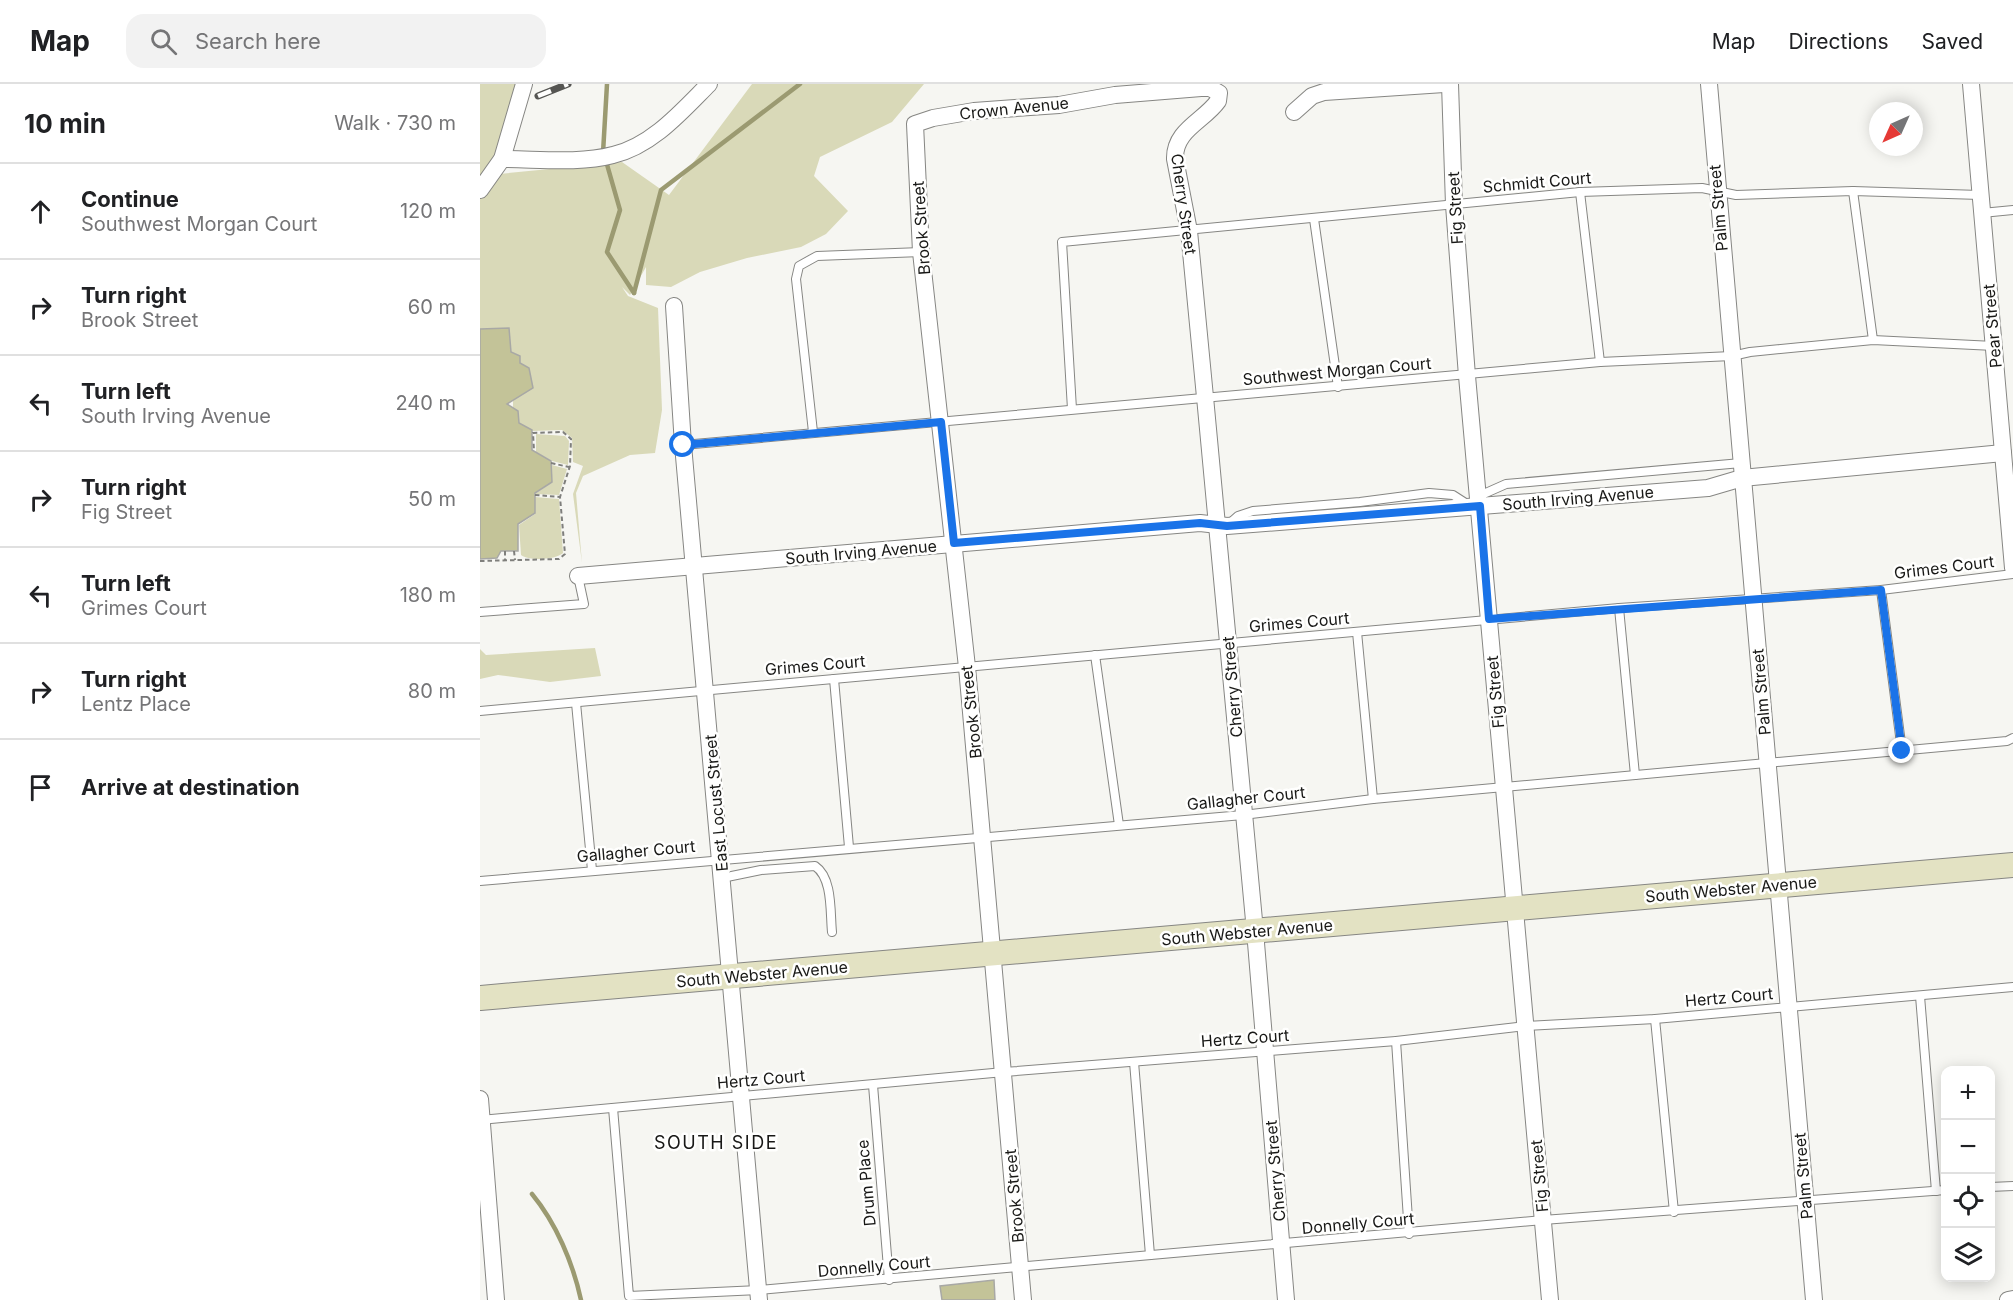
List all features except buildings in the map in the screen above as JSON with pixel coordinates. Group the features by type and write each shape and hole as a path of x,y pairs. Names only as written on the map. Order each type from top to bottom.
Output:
{"street":[{"path":"480,190 502,159 524,84"},
{"path":"502,159 596,158 624,152 663,128 709,84"},
{"path":"1294,112 1312,96 1324,92 1444,84"},
{"name":"Fig Street","path":"1450,84 1454,205 1477,503 1550,1300"},
{"name":"Palm Street","path":"1709,84 1814,1300"},
{"name":"Pear Street","path":"1971,84 2013,565"},
{"name":"Crown Avenue","path":"915,124 933,118 974,111 1059,105 1115,95 1201,88 1210,88 1219,93"},
{"name":"Cherry Street","path":"1219,93 1215,105 1189,128 1175,152 1189,231 1205,397 1222,526 1228,643 1286,1300"},
{"name":"Brook Street","path":"915,124 921,252 967,667 1023,1300"},
{"name":"East Locust Street","path":"674,306 683,445 759,1295"},
{"name":"South Irving Avenue","path":"578,576 695,568 954,543 1200,523 1222,526 1477,503 1708,488 1741,471 2003,453"},
{"name":"South Webster Avenue","path":"480,998 2013,865"},
{"path":"480,1099 496,1300"},
{"path":"2008,1300 2013,1299"}],"lane":[{"name":"Schmidt Court","path":"1072,410 1062,242 1580,192 1702,188 1736,195 1853,191 1980,195"},
{"path":"1853,191 1873,340"},
{"path":"1580,192 1600,362"},
{"path":"1982,213 2013,210"},
{"path":"1314,219 1338,387"},
{"path":"813,432 796,279 798,266 817,256 921,252"},
{"name":"Southwest Morgan Court","path":"683,445 1600,362 1732,356 1750,352 1873,340 1994,346"},
{"path":"1477,503 1506,484 1741,471"},
{"path":"1621,476 1623,495"},
{"name":"Grimes Court","path":"480,711 1489,619 1881,590 2013,565"},
{"path":"480,612 584,604 578,576"},
{"path":"1881,590 1902,751"},
{"path":"1619,608 1635,775"},
{"path":"1357,632 1373,799"},
{"path":"1095,655 1119,825"},
{"path":"834,679 849,847"},
{"path":"576,703 592,870"},
{"name":"Gallagher Court","path":"480,881 721,858 1243,814 1373,799 2007,741 2013,738"},
{"path":"722,878 760,870 815,866 820,870 826,882 832,932"},
{"name":"Hertz Court","path":"481,1119 1004,1072 1396,1041 1526,1026 1655,1019 2013,987"},
{"path":"1920,996 1941,1191"},
{"path":"1655,1019 1674,1212"},
{"path":"1396,1041 1409,1234"},
{"path":"1134,1062 1150,1255"},
{"name":"Drum Place","path":"873,1084 889,1280"},
{"name":"Donnelly Court","path":"613,1108 629,1296 759,1295 1150,1255 1409,1234 1543,1220 1805,1203 1941,1191"},
{"path":"1995,1187 2013,1185"}],"path":[{"path":"481,560 559,559 565,554 560,497 569,467 570,439 563,432 533,433 534,451"},
{"path":"551,463 569,467"},
{"path":"535,495 560,497"},
{"path":"505,551 505,561"},
{"path":"514,551 515,561"}],"green space":[{"path":"480,84 521,84 497,153 480,183"},
{"path":"752,84 924,84 892,122 820,157 814,176 848,211 826,234 801,247 747,258 700,272 671,287 646,285 646,267 630,295 622,287 628,296 658,308 662,410 655,453 630,455 583,476 576,493 582,563 573,494 583,466 573,462 572,438 562,430 533,431 519,423 518,411 513,408 513,401 532,385 529,368 520,363 520,356 511,352 509,328 480,329 480,193 499,174 622,162 669,195"},
{"path":"536,434 565,436 569,441 568,465 552,461 536,452"},
{"path":"552,465 567,469 559,495 535,494 552,482"},
{"path":"535,497 559,499 563,553 560,555 536,559 521,555 519,525 535,514"},
{"path":"595,648 601,676 550,682 498,675 480,679 480,649 486,655"}],"waterway":[{"path":"603,153 607,84"},
{"path":"634,293 661,190 800,84"},
{"path":"606,161 620,210 607,252 634,293"},
{"path":"532,1194 549,1218 562,1244 581,1300"}],"railway":[{"path":"538,96 568,84"}],"district":[{"name":"SOUTH SIDE","path":"716,1143"}],"route":[{"path":"683,445 941,422 954,543 1200,523 1227,526 1480,506 1489,619 1881,590 1902,751"}]}
